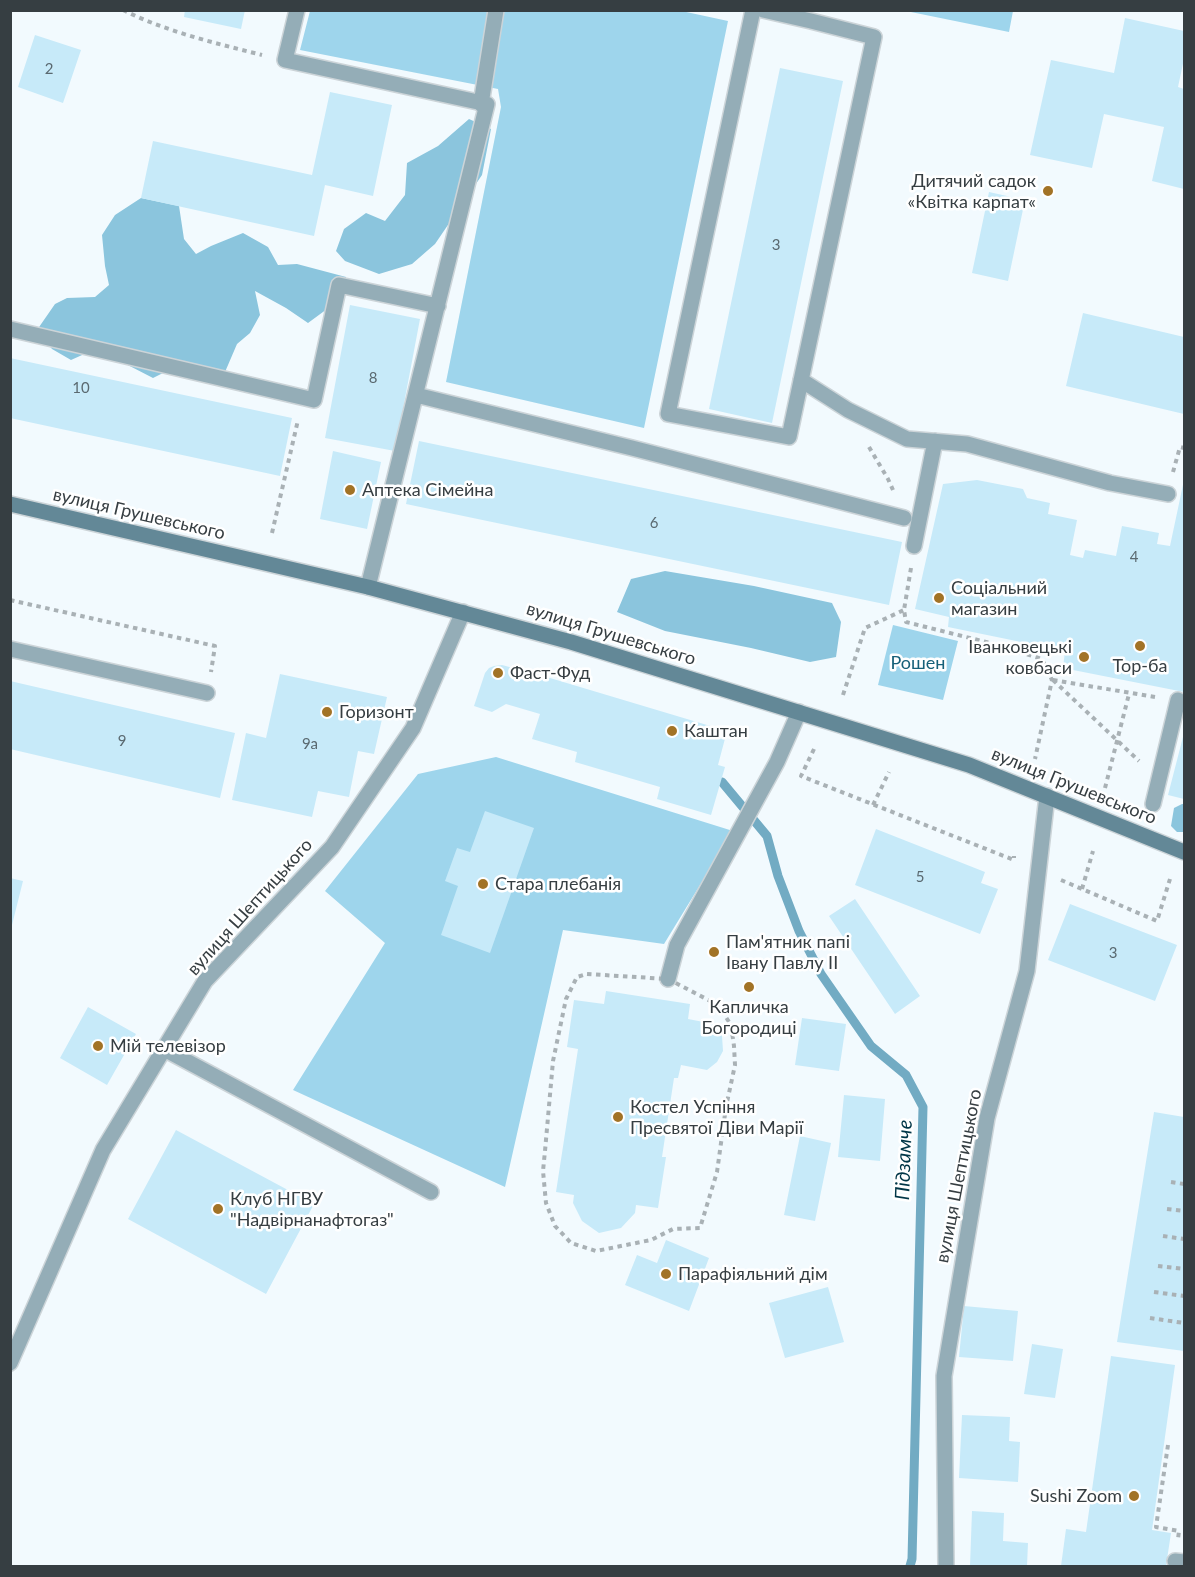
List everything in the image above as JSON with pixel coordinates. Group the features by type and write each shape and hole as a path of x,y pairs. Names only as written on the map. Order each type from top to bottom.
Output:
{"street":[{"path":"297,10 285,60 487,104 368,587"},
{"path":"481,103 496,10"},
{"path":"753,10 668,414 789,437 874,36 812,16 763,10"},
{"path":"10,329 315,400 339,285 438,306"},
{"path":"801,380 848,410 906,439 967,444 1110,483 1168,494"},
{"path":"416,395 904,518"},
{"path":"914,546 935,441"},
{"name":"вулиця Грушевського","path":"10,504 368,587 571,642 969,765 1185,852"},
{"name":"вулиця Шептицького","path":"10,1363 103,1150 205,981 332,847 400,748 413,728 463,612"},
{"path":"10,649 207,693"},
{"path":"1153,804 1178,700"},
{"path":"668,979 677,945 777,762 799,712"},
{"name":"вулиця Шептицького","path":"946,1566 944,1376 987,1118 1027,971 1047,796"},
{"path":"164,1049 431,1192"}],"path":[{"path":"123,10 141,19 208,42 285,60"},
{"path":"272,533 303,397"},
{"path":"848,410 888,479 904,518"},
{"path":"1168,494 1180,447 1185,448"},
{"path":"914,546 904,610 906,622 1042,659 1052,680 1159,778"},
{"path":"10,600 216,646"},
{"path":"843,694 865,628 904,610"},
{"path":"1052,680 1178,700"},
{"path":"1035,759 1052,680"},
{"path":"1105,788 1129,694"},
{"path":"814,749 801,776 1014,860 1157,921 1170,879"},
{"path":"873,805 890,772"},
{"path":"1014,860 1015,850"},
{"path":"1082,889 1093,851"},
{"path":"587,974 668,979 718,1005 731,1025 734,1046 735,1065 724,1118 717,1172 700,1228 673,1229 651,1240 596,1251 571,1244 555,1226 546,1203 543,1171 553,1061 567,999 577,977 587,974"},
{"path":"1171,1182 1185,1184"},
{"path":"1167,1209 1185,1211"},
{"path":"1163,1236 1185,1239"},
{"path":"1158,1266 1185,1269"},
{"path":"1154,1292 1185,1296"},
{"path":"1150,1318 1185,1323"},
{"path":"1168,1445 1156,1527 1179,1531 1180,1561"}],"green space":[{"path":"677,10 728,21 644,428 446,382 501,107 498,89 300,50 310,11"},
{"path":"1013,10 1009,32 906,11"},
{"name":"Рошен","path":"893,625 958,641 943,700 878,685"},
{"path":"496,757 733,831 664,944 563,930 505,1187 293,1090 385,943 325,891 418,774"}],"shaded area":[{"path":"469,119 491,129 482,175 435,244 412,264 379,274 345,261 336,251 344,229 366,213 385,221 405,195 407,163 438,146"},
{"path":"141,198 179,206 184,239 196,254 243,233 268,247 278,265 297,264 346,277 342,298 308,323 255,291 260,315 250,333 237,344 225,372 179,365 153,378 120,361 100,347 71,360 52,349 37,330 55,304 67,298 95,297 109,285 102,235 115,215"},
{"path":"665,571 754,586 832,603 841,622 836,657 810,662 665,631 617,612 631,579"},
{"path":"1184,804 1184,832 1177,832 1171,826 1174,808"}],"building":[{"path":"185,10 245,10 241,29 184,17"},
{"path":"1125,18 1184,31 1184,59 1178,87 1184,89 1184,189 1152,181 1164,127 1104,114 1092,168 1030,155 1051,60 1114,73"},
{"path":"35,35 81,50 63,103 18,87"},
{"path":"780,68 843,81 772,423 709,409"},
{"path":"330,92 392,105 373,196 325,185 314,236 141,198 153,141 312,175"},
{"path":"989,192 1025,200 1008,281 972,273"},
{"path":"350,305 420,319 395,451 325,438"},
{"path":"1083,313 1184,337 1184,414 1066,386"},
{"path":"10,358 292,418 280,476 10,418"},
{"path":"419,441 902,542 889,605 406,504"},
{"name":"Аптека Сімейна","path":"333,451 381,462 367,529 320,519"},
{"path":"977,480 1023,489 1027,498 1050,503 1048,514 1077,520 1070,555 1083,558 1085,550 1116,556 1122,526 1159,533 1157,544 1170,546 1184,480 1184,692 1063,668 1065,651 948,627 949,617 915,609 943,484"},
{"path":"502,665 727,731 718,765 725,767 711,815 657,799 660,787 575,762 577,752 532,739 540,714 506,704 492,712 474,706 485,673 489,668"},
{"path":"280,674 387,697 374,754 358,751 349,797 318,791 312,817 232,800 246,733 266,738"},
{"path":"10,681 235,733 220,798 10,749"},
{"path":"1184,733 1184,799 1168,795"},
{"name":"Стара плебанія","path":"485,811 534,828 490,953 441,935 458,886 445,881 457,848 470,852"},
{"path":"876,829 985,872 981,883 998,889 980,934 855,885"},
{"path":"10,878 23,881 11,929 10,928"},
{"path":"855,899 920,996 895,1014 829,916"},
{"path":"1070,904 1177,945 1155,1001 1048,960"},
{"name":"Костел Успіння Пресвятої Діви Марії","path":"606,991 690,1004 688,1019 714,1024 722,1036 723,1051 717,1062 707,1070 681,1065 678,1078 674,1078 662,1157 666,1157 658,1208 636,1205 635,1213 621,1228 599,1233 582,1221 573,1203 574,1195 556,1192 578,1049 567,1047 574,1000 604,1004"},
{"name":"Мій телевізор","path":"88,1007 136,1034 107,1085 60,1058"},
{"path":"802,1018 846,1024 839,1071 795,1065"},
{"path":"844,1095 885,1099 880,1161 838,1157"},
{"path":"1154,1112 1184,1117 1184,1351 1117,1342"},
{"path":"176,1130 314,1204 266,1294 128,1219"},
{"path":"800,1136 831,1143 815,1221 784,1215"},
{"name":"Парафіяльний дім","path":"666,1240 709,1258 689,1311 625,1285 637,1255 657,1263"},
{"path":"828,1287 844,1342 785,1358 769,1303"},
{"path":"964,1306 1018,1311 1013,1361 959,1357"},
{"path":"1032,1344 1063,1349 1055,1398 1024,1394"},
{"path":"1111,1356 1175,1365 1152,1530 1171,1533 1166,1566 1061,1566 1066,1529 1086,1532"},
{"path":"962,1415 1010,1417 1009,1441 1020,1442 1018,1482 959,1478"},
{"path":"972,1511 1004,1513 1003,1541 1028,1543 1027,1566 970,1566"}],"waterway":[{"name":"Підзамче","path":"722,782 767,836 778,876 799,931 821,974 871,1046 906,1075 923,1107 912,1559 910,1566"}],"place":[{"name":"Дитячий садок «Квітка карпат«","path":"1048,191"},
{"name":"Аптека Сімейна","path":"350,490"},
{"name":"Соціальний магазин","path":"939,598"},
{"name":"Тор-ба","path":"1140,646"},
{"name":"Іванковецькі ковбаси","path":"1084,657"},
{"name":"Фаст-Фуд","path":"498,673"},
{"name":"Горизонт","path":"327,712"},
{"name":"Каштан","path":"672,731"},
{"name":"Стара плебанія","path":"483,884"},
{"name":"Пам'ятник папі Івану Павлу ІІ","path":"714,952"},
{"name":"Капличка Богородиці","path":"749,987"},
{"name":"Мій телевізор","path":"98,1046"},
{"name":"Костел Успіння Пресвятої Діви Марії","path":"618,1117"},
{"name":"Клуб НГВУ \"Надвірнанафтогаз\"","path":"218,1209"},
{"name":"Парафіяльний дім","path":"666,1274"},
{"name":"Sushi Zoom","path":"1134,1496"}]}
